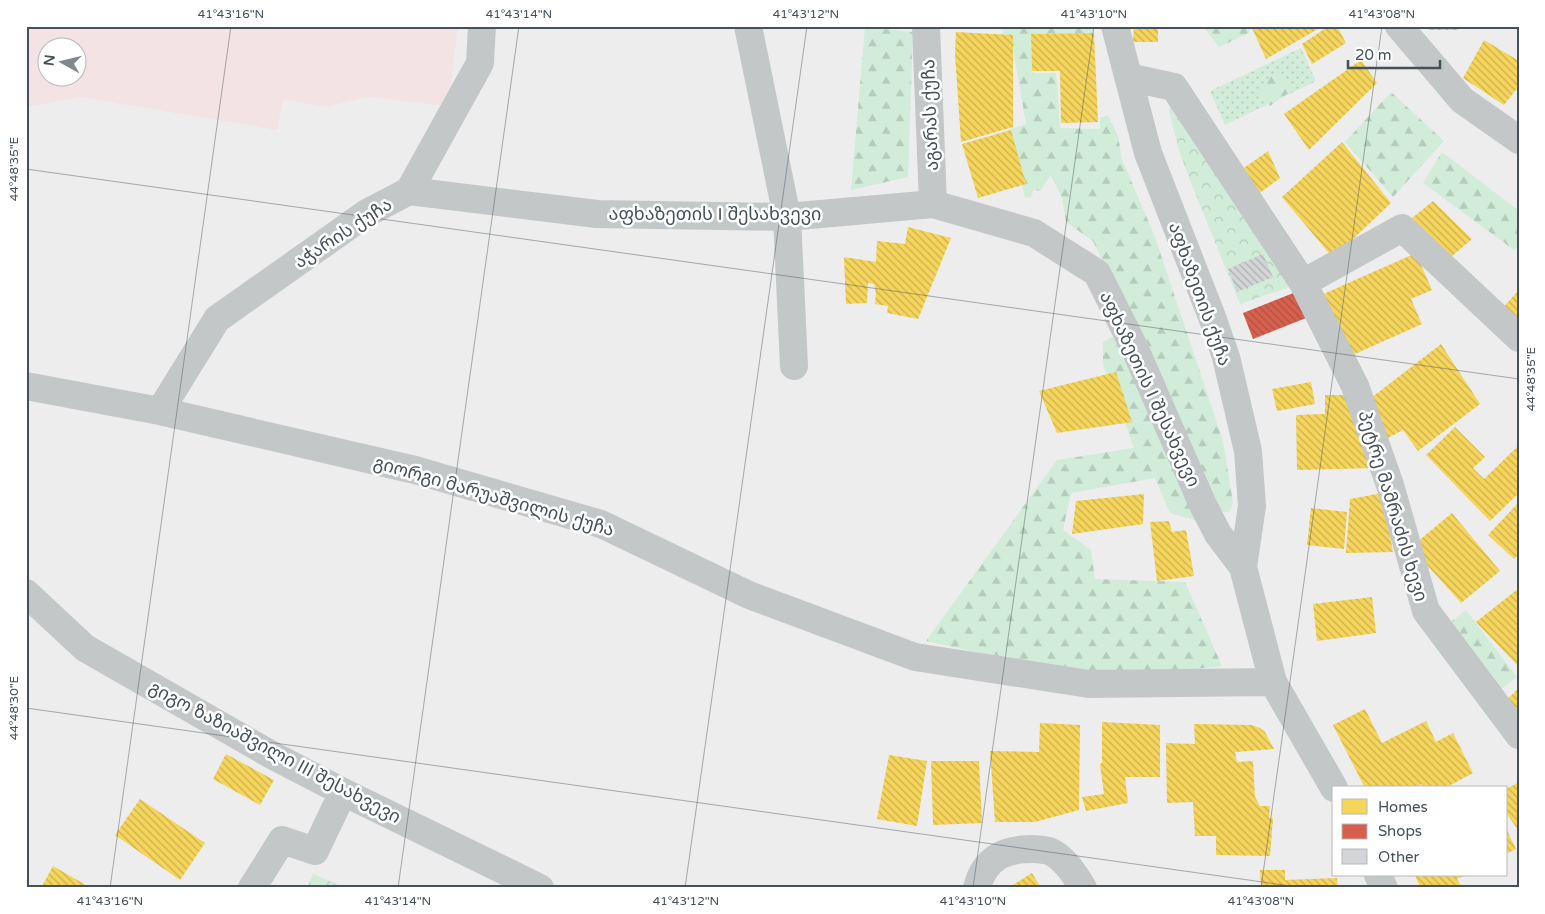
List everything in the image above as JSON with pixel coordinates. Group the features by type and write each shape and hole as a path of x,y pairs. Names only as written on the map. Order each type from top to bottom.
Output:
{"street":[{"name":"აჭარის ქუჩა","path":"160,411 217,319 367,213 409,191 480,63 482,26"},
{"path":"748,26 787,217 794,366"},
{"name":"აგარას ქუჩა","path":"926,26 933,204"},
{"name":"აფხაზეთის ქუჩა","path":"1114,26 1148,153 1226,357 1248,451 1252,506 1243,567"},
{"path":"1399,26 1462,100 1519,140"},
{"name":"პეტრე მამრაძის ხევი","path":"1128,76 1174,87 1303,283 1355,386 1390,485 1426,611 1519,735"},
{"name":"აფხაზეთის I შესახვევი","path":"409,191 597,214 787,217 933,204 1034,233 1096,274 1135,349 1203,505 1218,534 1243,567"},
{"path":"1303,283 1402,228 1519,338"},
{"name":"გიორგი მარუაშვილის ქუჩა","path":"26,386 160,411 415,470 601,524 749,595 915,657 1089,684 1273,682"},
{"path":"1243,567 1273,682 1333,786"},
{"name":"გიგო ზაზიაშვილი III შესახვევი","path":"26,593 85,648 270,754 342,792 540,888"},
{"path":"252,888 282,840 315,851 342,792"},
{"path":"977,888 984,870 998,856 1019,850 1035,849 1050,852 1062,860 1073,872 1083,888"},
{"path":"1378,876 1384,888"}],"shaded area":[{"path":"26,26 458,26 448,106 369,97 324,107 283,99 277,130 80,97 26,107"}],"green space":[{"path":"1004,26 1093,26 1094,33 1031,34 1032,71 1034,73 1056,73 1060,128 1100,129 1100,118 1108,115 1118,136 1122,159 1155,237 1223,441 1233,503 1229,512 1215,511 1154,366 1093,241 1066,222 1062,198 1051,175 1040,191 1034,190 1030,198 1025,197 1009,130 1026,124 1011,37 1003,33"},
{"path":"1203,26 1252,26 1249,33 1219,47"},
{"path":"865,27 913,32 908,177 851,190"},
{"path":"1301,48 1316,81 1225,125 1210,91"},
{"path":"1276,71 1293,90 1270,106 1258,89"},
{"path":"1391,92 1444,141 1393,197 1345,142"},
{"path":"1173,105 1298,284 1240,304 1184,165 1169,110 1170,106"},
{"path":"1442,152 1519,211 1519,246 1514,250 1423,183"},
{"path":"1120,333 1202,522 1170,513 1155,478 1071,493 1063,530 1091,550 1095,579 1185,582 1222,666 1149,674 1075,674 926,641 1057,460 1134,448 1103,365 1103,342"},
{"path":"1466,610 1517,677 1493,695 1444,627"},
{"path":"313,874 346,888 307,888"}],"building: Homes":[{"path":"1134,26 1158,26 1158,42 1133,42"},
{"path":"1256,26 1323,26 1266,59 1252,28"},
{"path":"1329,26 1337,26 1346,43 1312,64 1302,44"},
{"path":"1429,26 1459,26 1458,30 1429,30"},
{"path":"956,32 1013,35 1013,127 961,142 955,54"},
{"path":"1094,33 1098,122 1061,123 1060,71 1032,71 1031,34"},
{"path":"1484,40 1519,61 1519,86 1504,105 1463,78"},
{"path":"1361,60 1377,83 1309,150 1284,114"},
{"path":"1011,130 1026,184 978,198 962,144"},
{"path":"1342,142 1391,203 1333,258 1282,197"},
{"path":"1268,151 1280,178 1257,195 1241,170"},
{"path":"1433,201 1472,239 1443,264 1406,223"},
{"path":"908,227 951,238 918,319 887,313 888,306 875,304 874,284 868,283 867,303 846,304 844,257 876,262 877,241 905,244"},
{"path":"1416,253 1432,290 1411,299 1422,324 1346,358 1319,296"},
{"path":"1519,290 1519,332 1498,313"},
{"path":"1441,344 1480,404 1418,451 1403,430 1386,439 1371,398"},
{"path":"1116,372 1132,422 1057,433 1039,391"},
{"path":"1311,382 1315,404 1277,411 1272,389"},
{"path":"1325,395 1346,395 1375,468 1297,470 1296,415 1325,414"},
{"path":"1455,427 1485,457 1473,468 1484,479 1519,445 1519,493 1490,521 1426,455"},
{"path":"1382,493 1393,552 1346,553 1350,499"},
{"path":"1144,494 1143,524 1072,534 1076,501"},
{"path":"1519,502 1519,554 1514,559 1488,535"},
{"path":"1311,508 1347,512 1344,549 1307,545"},
{"path":"1452,513 1500,571 1461,603 1411,547"},
{"path":"1169,521 1172,532 1186,530 1194,576 1157,581 1150,522"},
{"path":"1519,588 1519,667 1476,622"},
{"path":"1372,597 1376,633 1317,641 1313,604"},
{"path":"1519,688 1519,714 1503,703"},
{"path":"1365,709 1382,743 1426,721 1436,742 1453,733 1473,773 1449,786 1423,786 1422,784 1418,786 1364,786 1333,725"},
{"path":"1102,722 1160,725 1160,777 1125,777 1128,803 1086,811 1082,797 1104,794 1100,764 1102,763"},
{"path":"1040,723 1080,725 1079,810 1035,822 995,822 990,751 1039,752"},
{"path":"1194,724 1252,725 1265,732 1274,749 1235,752 1237,762 1253,761 1255,797 1260,806 1270,806 1269,818 1273,818 1270,856 1216,855 1216,836 1195,836 1193,802 1167,803 1166,743 1195,744"},
{"path":"226,754 274,780 260,805 213,779"},
{"path":"889,755 927,761 917,826 877,819"},
{"path":"931,761 979,761 982,823 933,825"},
{"path":"1519,782 1519,831 1508,816 1508,788"},
{"path":"140,799 205,843 180,880 115,835"},
{"path":"1508,832 1516,849 1508,853"},
{"path":"53,866 91,888 41,888"},
{"path":"1260,870 1285,870 1285,880 1337,878 1338,888 1261,888"},
{"path":"1032,873 1041,888 1008,888"},
{"path":"1415,876 1464,876 1457,879 1462,888 1420,888"}],"building: Shops":[{"path":"1296,292 1306,318 1253,339 1243,313"}],"building: Other":[{"path":"1263,254 1273,277 1237,292 1228,269"}]}
